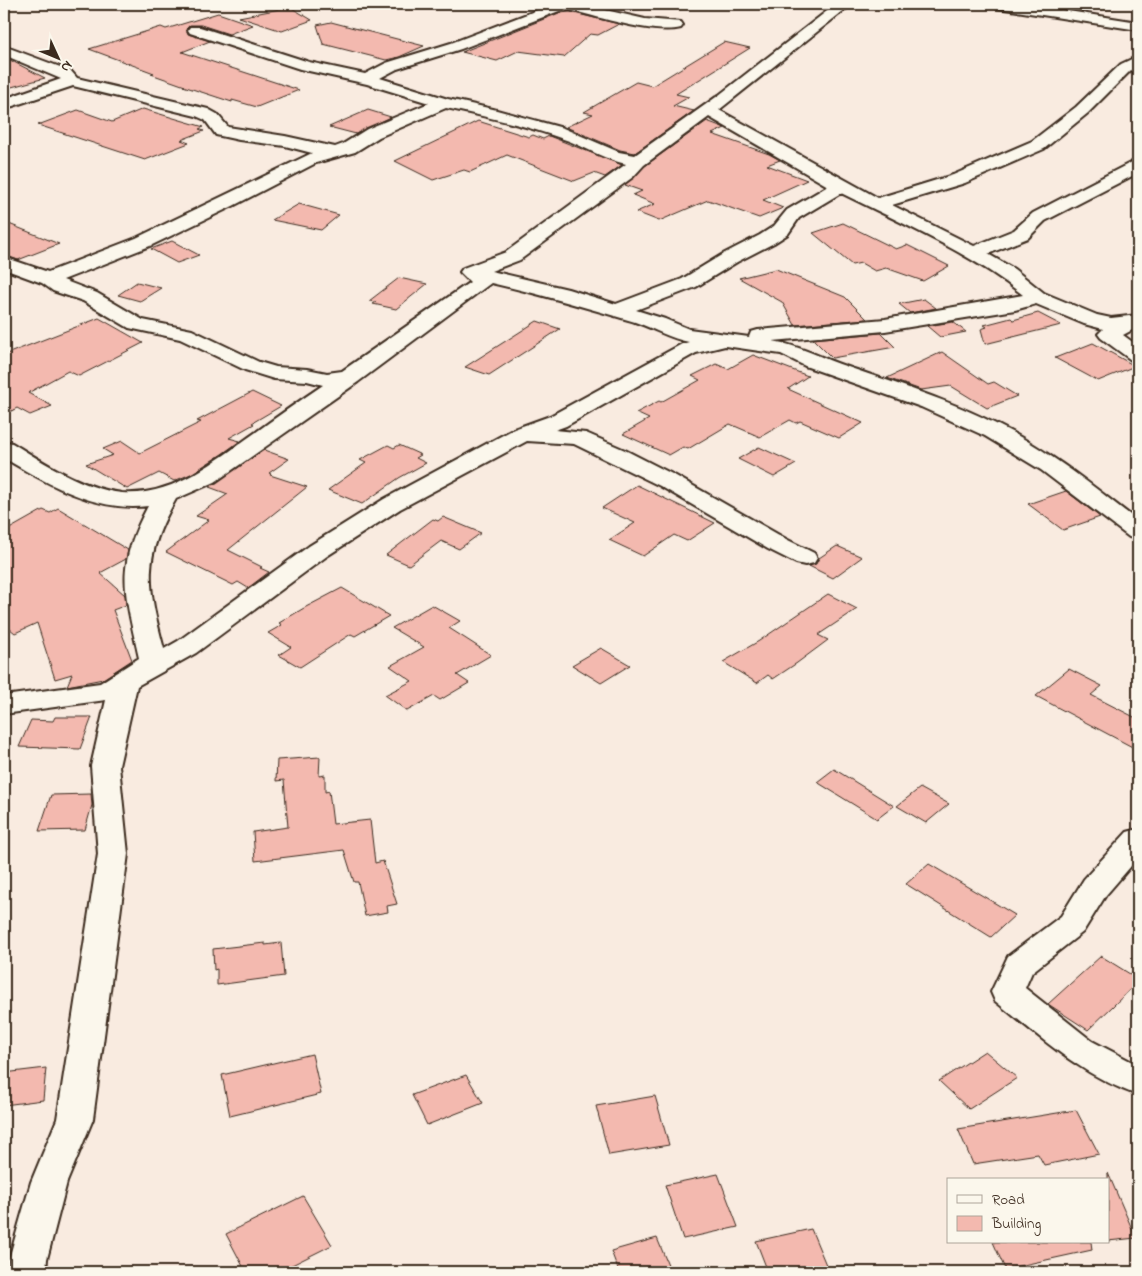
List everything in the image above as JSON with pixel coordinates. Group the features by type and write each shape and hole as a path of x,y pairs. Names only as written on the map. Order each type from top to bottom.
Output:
{"street":[{"path":"470,272 513,256 621,177 845,4"},
{"path":"998,4 1038,7 1138,26"},
{"path":"371,80 372,76 378,72 421,55 455,46 557,7 570,6 645,24 676,25"},
{"path":"194,30 305,66 371,80 444,103 487,112 557,132 614,156 638,162"},
{"path":"4,50 65,74 72,81 202,112 211,116 222,131 286,141 320,150 340,151"},
{"path":"876,204 959,179 1038,145 1082,110 1126,67 1138,61"},
{"path":"4,104 72,81"},
{"path":"49,279 152,238 310,159 340,151 395,123 444,103"},
{"path":"708,110 841,186 973,253 1007,273 1037,297 1092,320 1111,324 1138,322"},
{"path":"973,253 1021,234 1039,218 1055,208 1138,166"},
{"path":"616,310 689,283 730,258 767,240 781,230 793,214 841,186"},
{"path":"4,263 49,279 60,287 90,297 136,324 185,334 252,366 274,373 307,375 327,379 350,377"},
{"path":"470,272 561,293 658,323 685,335 786,349 820,364 929,402 993,431 1049,465 1138,532"},
{"path":"4,448 55,477 114,498 140,500 167,494 207,477 482,282 470,272"},
{"path":"4,705 108,691 187,647 318,551 384,509 522,434 558,421 689,348 725,340 885,325 1015,304 1037,297"},
{"path":"1138,322 1108,334 1138,356"},
{"path":"522,434 578,438 668,481 777,544 805,558"},
{"path":"26,1272 49,1182 75,1119 113,854 105,766 124,682 153,660 143,620 137,577 151,520 167,494"},
{"path":"1138,839 1095,886 1072,924 1019,965 1007,992 1080,1050 1138,1081"}],"building":[{"path":"290,7 312,20 282,31 239,17"},
{"path":"570,12 619,24 598,35 590,34 564,57 518,51 497,61 462,52 559,13"},
{"path":"218,13 253,25 229,34 201,25 190,25 186,29 188,34 210,41 182,52 299,90 257,107 232,100 232,102 183,86 185,86 89,49 161,27 166,29"},
{"path":"331,22 424,46 399,57 386,60 323,44 317,25"},
{"path":"724,42 750,48 676,94 689,97 673,106 694,111 635,153 620,150 566,127 593,114 584,112 636,82 652,86"},
{"path":"4,57 8,59 45,78 4,89"},
{"path":"143,109 204,127 199,129 204,131 181,140 189,143 145,160 38,125 78,110 112,122"},
{"path":"368,110 391,117 356,134 329,127"},
{"path":"478,121 529,137 533,135 543,139 549,136 622,165 605,177 594,173 574,181 507,155 470,172 464,170 433,180 395,161"},
{"path":"707,121 725,128 712,134 769,154 780,160 767,165 807,180 763,200 783,208 759,218 708,200 659,221 636,212 655,204 633,195 642,191 625,185 645,166"},
{"path":"299,204 339,215 321,230 272,220"},
{"path":"4,222 59,244 18,260 4,255"},
{"path":"843,223 896,249 907,245 949,266 923,281 886,268 875,271 861,263 852,265 813,233"},
{"path":"172,241 199,255 177,263 151,249"},
{"path":"776,269 845,297 867,319 795,325 782,302 739,278"},
{"path":"399,278 427,284 396,309 373,304 376,302 369,301"},
{"path":"137,282 161,288 140,301 118,295"},
{"path":"924,299 936,308 910,313 899,304"},
{"path":"1038,313 1061,325 985,344 981,329 987,327 984,325"},
{"path":"99,318 143,343 79,376 68,371 28,393 52,406 30,415 17,408 4,415 4,355"},
{"path":"537,321 560,329 489,375 465,367"},
{"path":"953,322 966,332 940,337 927,326"},
{"path":"881,333 895,347 832,358 813,339"},
{"path":"1093,343 1135,366 1098,381 1055,358"},
{"path":"942,352 988,384 994,382 1017,396 987,408 951,386 921,390 887,378"},
{"path":"753,355 808,376 788,389 863,423 839,438 800,421 796,423 790,420 760,437 730,424 688,449 683,447 669,455 623,434 649,419 636,413 659,401 661,402 700,380 692,376 716,364 728,369"},
{"path":"252,392 281,406 229,438 240,441 191,474 174,481 159,473 127,489 86,464 113,455 103,449 122,441 140,453 201,422 197,421"},
{"path":"388,445 394,448 399,445 421,455 416,458 426,463 399,478 362,504 328,490 366,463 360,460"},
{"path":"759,447 796,464 774,477 738,459"},
{"path":"264,450 289,459 269,473 270,475 307,487 228,550 269,572 248,588 238,582 233,585 166,552 209,520 196,516 228,494 209,487"},
{"path":"637,485 715,523 687,541 674,535 643,556 609,540 635,523 602,508"},
{"path":"1066,491 1100,517 1063,530 1028,504"},
{"path":"58,508 128,550 126,559 100,573 125,595 126,605 113,610 132,660 103,679 67,686 72,674 55,679 37,623 15,633 4,624 4,532 43,510 50,513"},
{"path":"443,517 481,533 459,549 441,541 409,565 386,555 433,519 438,521"},
{"path":"837,546 862,557 833,578 809,566 816,564 819,558"},
{"path":"342,588 389,616 355,636 351,634 300,667 279,655 291,647 268,633 282,625 279,623"},
{"path":"828,594 857,609 818,635 828,640 773,679 768,675 757,683 723,662 759,641"},
{"path":"432,605 460,621 449,628 491,655 457,675 469,683 440,700 434,696 407,711 385,695 412,681 390,666 424,647 392,628"},
{"path":"601,648 630,665 601,683 572,665"},
{"path":"1069,669 1102,686 1091,695 1138,719 1138,750 1036,696"},
{"path":"55,717 92,717 80,749 19,747 31,720 53,721"},
{"path":"320,757 319,776 325,775 325,792 329,791 333,824 370,820 375,863 383,861 397,904 387,906 388,912 365,916 358,882 354,882 344,850 255,861 253,832 288,827 284,780 276,781 277,760"},
{"path":"834,769 894,806 877,819 817,782"},
{"path":"920,788 949,804 926,823 897,806"},
{"path":"91,794 92,805 85,830 39,831 51,795"},
{"path":"929,864 1015,915 991,937 906,884"},
{"path":"265,943 265,945 281,943 284,976 217,985 217,969 214,970 213,949"},
{"path":"1101,956 1138,979 1138,982 1088,1030 1048,1004"},
{"path":"985,1051 1017,1078 969,1109 939,1081"},
{"path":"312,1054 321,1094 230,1116 222,1075"},
{"path":"46,1068 43,1100 4,1105 4,1073"},
{"path":"466,1075 483,1103 427,1125 412,1095"},
{"path":"655,1096 669,1145 609,1155 596,1106"},
{"path":"1076,1110 1099,1154 1044,1165 1038,1154 973,1164 958,1129"},
{"path":"1108,1173 1136,1238 1110,1241 1110,1178 1108,1178"},
{"path":"718,1174 738,1227 683,1239 665,1185"},
{"path":"303,1196 332,1245 278,1272 246,1272 226,1234"},
{"path":"811,1229 829,1272 768,1272 756,1241"},
{"path":"657,1238 671,1272 619,1272 611,1251"},
{"path":"994,1244 1091,1244 1092,1250 1005,1269"}]}
